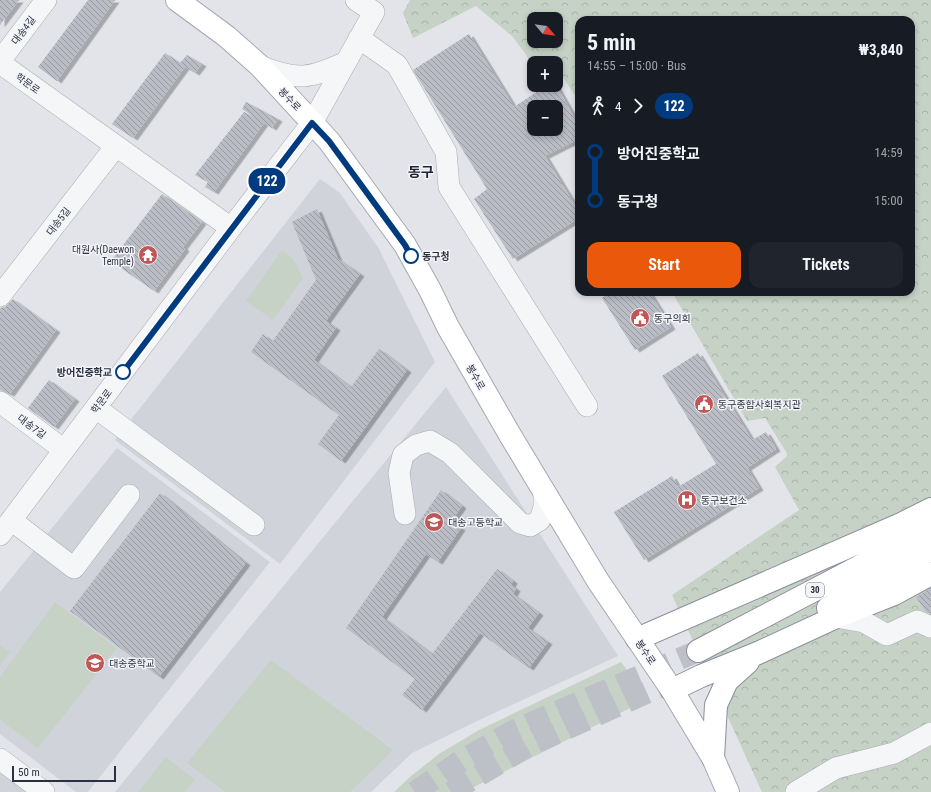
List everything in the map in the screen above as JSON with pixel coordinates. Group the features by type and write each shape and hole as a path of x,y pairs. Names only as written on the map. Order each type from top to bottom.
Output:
{"main road":[{"name":"봉수로","path":"177,0 226,36 260,66 329,141 405,245 462,352 544,491 598,581 672,690 713,758 728,792"},
{"path":"637,639 901,524 931,509"},
{"name":"30","path":"931,528 699,660 830,607 931,550"},
{"path":"672,690 836,617 894,594 931,574"},
{"path":"713,758 716,705 727,681 758,653"}],"street":[{"name":"대송4길","path":"0,62 46,0"},
{"path":"356,0 377,6"},
{"name":"학문로","path":"6,527 312,123 377,6"},
{"path":"359,38 397,65 446,152 449,187 587,406"},
{"name":"학문로","path":"0,62 231,228"},
{"path":"260,66 277,73 290,76 302,76 317,74 346,62"},
{"name":"대송5길","path":"0,296 116,146"},
{"name":"대송7길","path":"0,402 64,450"},
{"path":"96,408 254,525"},
{"path":"405,514 399,473 403,455 416,445 430,442 450,453 520,523 530,526 540,520 544,507 544,491"},
{"path":"6,527 74,568 129,495"},
{"path":"836,617 864,622 887,635 917,621 931,627"},
{"path":"796,792 836,768 894,753 931,733"},
{"path":"0,759 44,792"}],"shaded area":[{"path":"320,179 340,193 379,249 435,362 280,564 115,440"},
{"name":"대송고등학교","path":"446,387 618,656 475,722 412,753 371,792 115,792"},
{"name":"대송중학교","path":"117,448 270,562 88,792 76,792 0,734 0,592"},
{"path":"0,770 28,792 0,792"}],"green space":[{"path":"410,0 931,0 931,792 762,792 672,595 799,510 775,467 788,455 765,418 747,421 674,296 915,296 915,16 575,16 575,96 563,77 563,56 527,56 513,37 476,6 413,38 403,13"},
{"path":"282,250 294,260 303,278 273,320 246,301"},
{"path":"55,602 117,648 38,748 0,720 0,677"},
{"path":"0,645 10,652 0,666"},
{"path":"271,660 393,750 350,792 225,792 187,763"},
{"path":"621,662 648,699 464,792 394,792 411,776 439,754 479,730"},
{"path":"166,757 195,780 185,792 138,792"}],"building":[{"path":"0,0 19,0 0,25"},
{"path":"88,0 115,0 57,81 38,67"},
{"path":"469,34 514,107 536,92 560,92 575,119 575,141 545,156 575,205 575,220 513,259 474,199 487,189 413,70"},
{"path":"165,53 180,63 187,55 202,64 195,73 185,67 133,138 112,124"},
{"path":"246,102 278,119 272,128 264,123 214,192 205,187 208,182 195,175 244,112 253,116 242,109"},
{"name":"대원사(Daewon Temple)","path":"162,194 202,222 183,247 185,249 154,291 111,261"},
{"path":"317,209 338,259 360,274 326,321 336,328 314,360 351,387 379,349 407,370 341,461 318,444 339,415 251,352 263,334 272,342 316,280 292,222"},
{"name":"동구의회","path":"605,296 652,296 671,327 635,350 602,298"},
{"path":"13,299 56,330 10,394 0,390 0,308 5,307"},
{"path":"698,353 752,440 766,432 776,449 747,468 759,488 644,560 614,512 672,476 678,487 716,464 662,376"},
{"path":"49,380 75,399 54,427 28,408"},
{"path":"441,490 462,506 455,516 459,519 456,525 461,528 438,562 426,554 382,617 432,654 497,569 513,581 511,585 516,589 513,594 539,613 528,628 548,642 529,668 480,633 422,710 402,695 415,679 346,628"},
{"path":"160,493 246,563 159,677 70,611"},
{"path":"931,588 931,614 926,612 916,597"}],"tunnel":[{"path":"415,792 462,760 517,729 698,651"},
{"path":"451,792 528,746 684,676"}],"bus line":[{"name":"122","path":"123,372 312,123 329,141 405,245 411,256"}],"place":[{"name":"대원사(Daewon Temple)","path":"148,255"},
{"name":"동구청","path":"411,256"},
{"name":"동구의회","path":"640,318"},
{"name":"방어진중학교","path":"123,372"},
{"name":"동구종합사회복지관","path":"704,404"},
{"name":"동구보건소","path":"687,500"},
{"name":"대송고등학교","path":"434,522"},
{"name":"대송중학교","path":"95,663"}],"district":[{"name":"동구","path":"421,172"}]}
